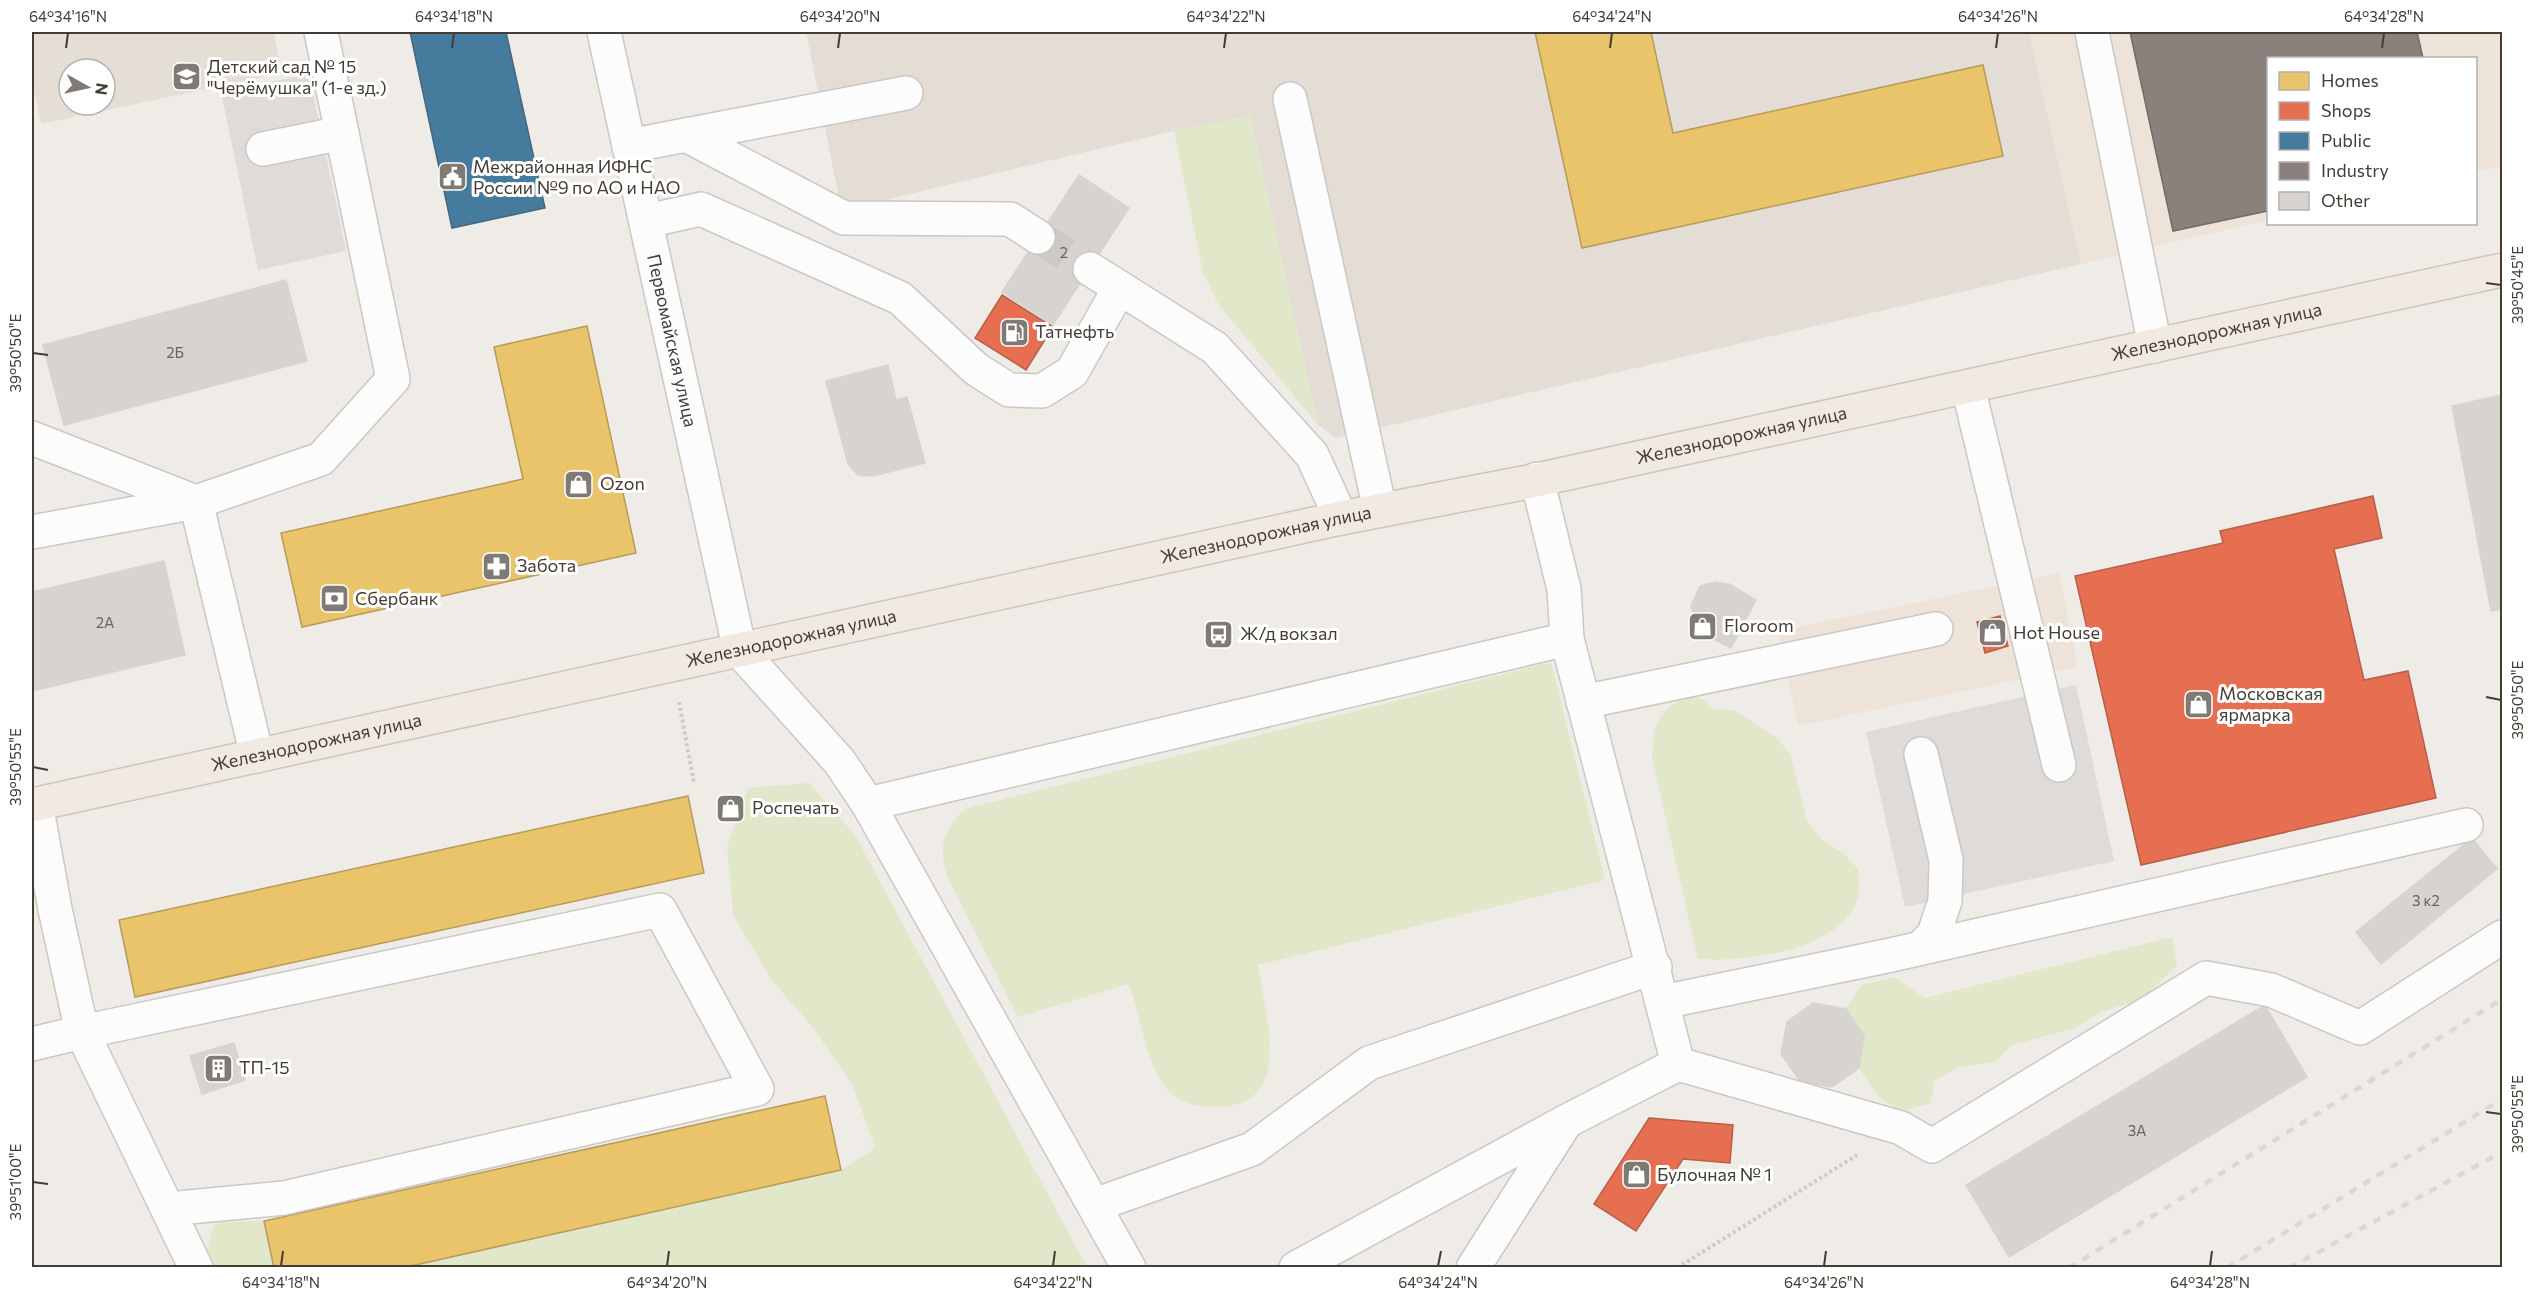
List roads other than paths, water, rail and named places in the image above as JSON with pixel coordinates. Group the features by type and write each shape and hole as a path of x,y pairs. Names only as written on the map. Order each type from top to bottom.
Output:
{"main road":[{"name":"Железнодорожная улица","path":"34,805 1341,518 1537,479 1968,387 2502,270"}],"street":[{"path":"32,532 196,502 321,459 393,379 321,32"},
{"name":"Первомайская улица","path":"604,32 740,651"},
{"path":"2092,32 2155,346"},
{"path":"629,146 906,93"},
{"path":"1290,99 1380,510"},
{"path":"264,149 342,133"},
{"path":"686,135 844,218 1010,219 1038,237"},
{"path":"646,221 701,209 900,298 976,369 1009,390 1042,391 1072,372 1119,289"},
{"path":"1090,269 1215,348 1312,455 1341,518"},
{"path":"1968,387 2059,765"},
{"path":"32,438 196,502"},
{"path":"1537,479 1564,589 1567,639 1655,967 1678,1064"},
{"path":"196,502 257,756"},
{"path":"1583,702 1936,629"},
{"path":"868,804 1567,639"},
{"path":"740,651 839,762 868,804 1129,1268"},
{"path":"1921,754 1946,860 1945,901 1934,934 1921,948"},
{"path":"34,805 82,1032 196,1268"},
{"path":"1663,1002 1921,948 2466,825"},
{"path":"32,1044 660,910 757,1089 284,1198 168,1209"},
{"path":"1296,1268 1565,1122 1678,1064 1901,1128 1932,1146 2206,978 2271,990 2360,1028 2502,937"},
{"path":"1095,1205 1252,1149 1370,1063 1655,967"},
{"path":"1473,1268 1565,1122"}],"tunnel":[{"path":"1038,237 1090,269"}],"railway":[{"path":"2069,1268 2502,999"},
{"path":"2227,1268 2502,1099"},
{"path":"2289,1268 2502,1152"}],"place":[{"name":"Детский сад № 15 \"Черёмушка\" (1-е зд.)","path":"186,77"},
{"name":"Межрайонная ИФНС России №9 по АО и НАО","path":"452,177"},
{"name":"Татнефть","path":"1014,332"},
{"name":"Ozon","path":"579,484"},
{"name":"Забота","path":"496,566"},
{"name":"Сбербанк","path":"334,599"},
{"name":"Floroom","path":"1703,626"},
{"name":"Hot House","path":"1992,633"},
{"name":"Ж/д вокзал","path":"1219,634"},
{"name":"Московская ярмарка","path":"2198,704"},
{"name":"Роспечать","path":"731,808"},
{"name":"ТП-15","path":"218,1068"},
{"name":"Булочная № 1","path":"1636,1175"}]}
